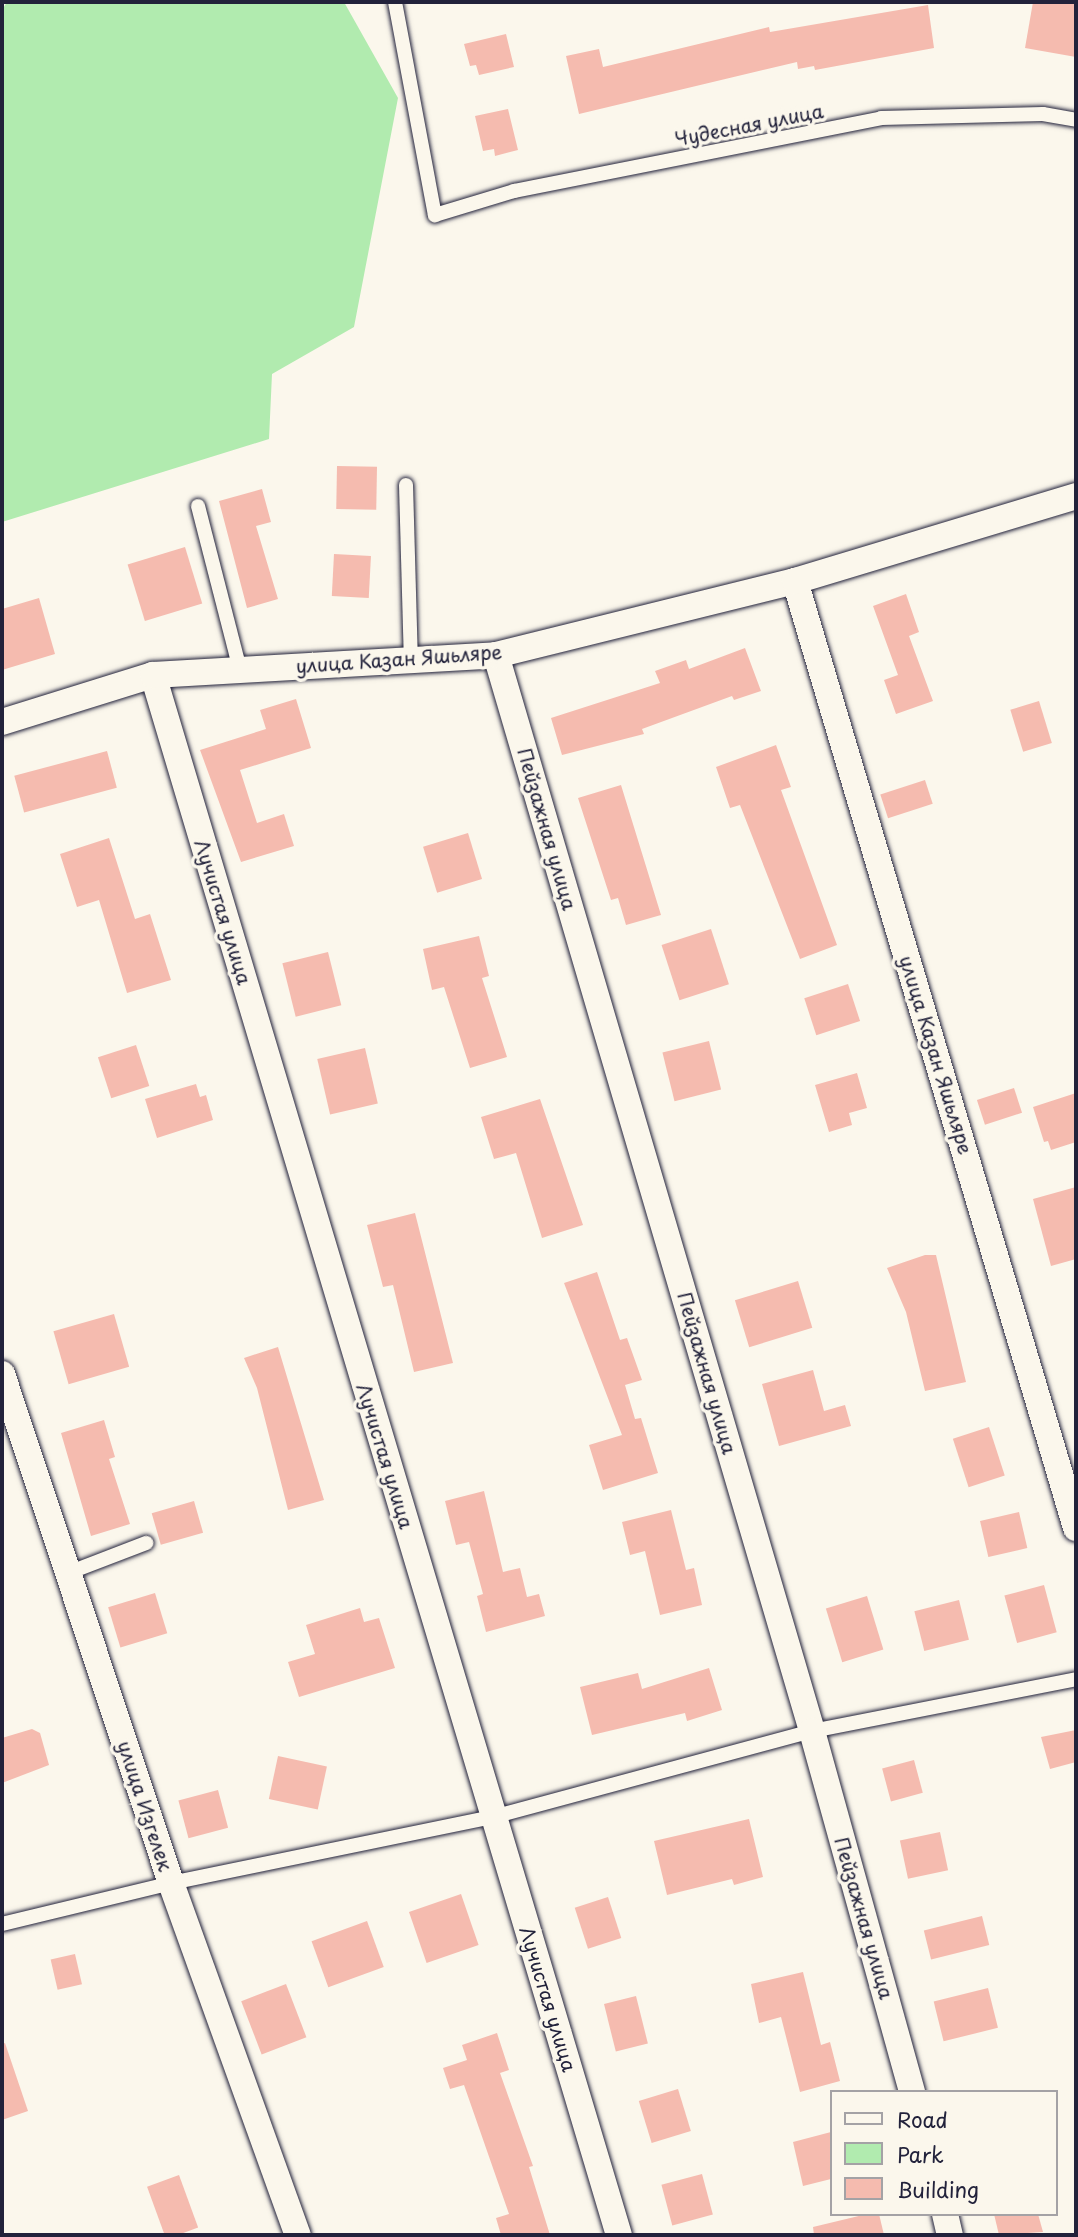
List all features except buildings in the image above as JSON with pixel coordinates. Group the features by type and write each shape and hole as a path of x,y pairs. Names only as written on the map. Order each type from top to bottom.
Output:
{"street":[{"name":"улица Казан Яшьляре","path":"2,722 153,675 496,655 795,581 1076,496"},
{"name":"улица Казан Яшьляре","path":"795,581 1076,1528"},
{"name":"Пейзажная улица","path":"496,655 812,1731 911,2090"},
{"name":"Лучистая улица","path":"153,675 619,2235"},
{"name":"улица Изгелек","path":"2,1374 170,1883 298,2235"},
{"path":"945,2216 950,2235"}],"lane":[{"name":"Чудесная улица","path":"396,2 435,215 514,191 881,118 1043,114 1076,120"},
{"path":"406,485 411,660"},
{"path":"198,506 240,670"},
{"path":"68,1573 146,1543"},
{"path":"2,1924 170,1883 492,1817 812,1731 1076,1679"}],"green space":[{"path":"7,2 344,2 398,98 354,327 272,374 269,439 2,522 2,10"}]}
